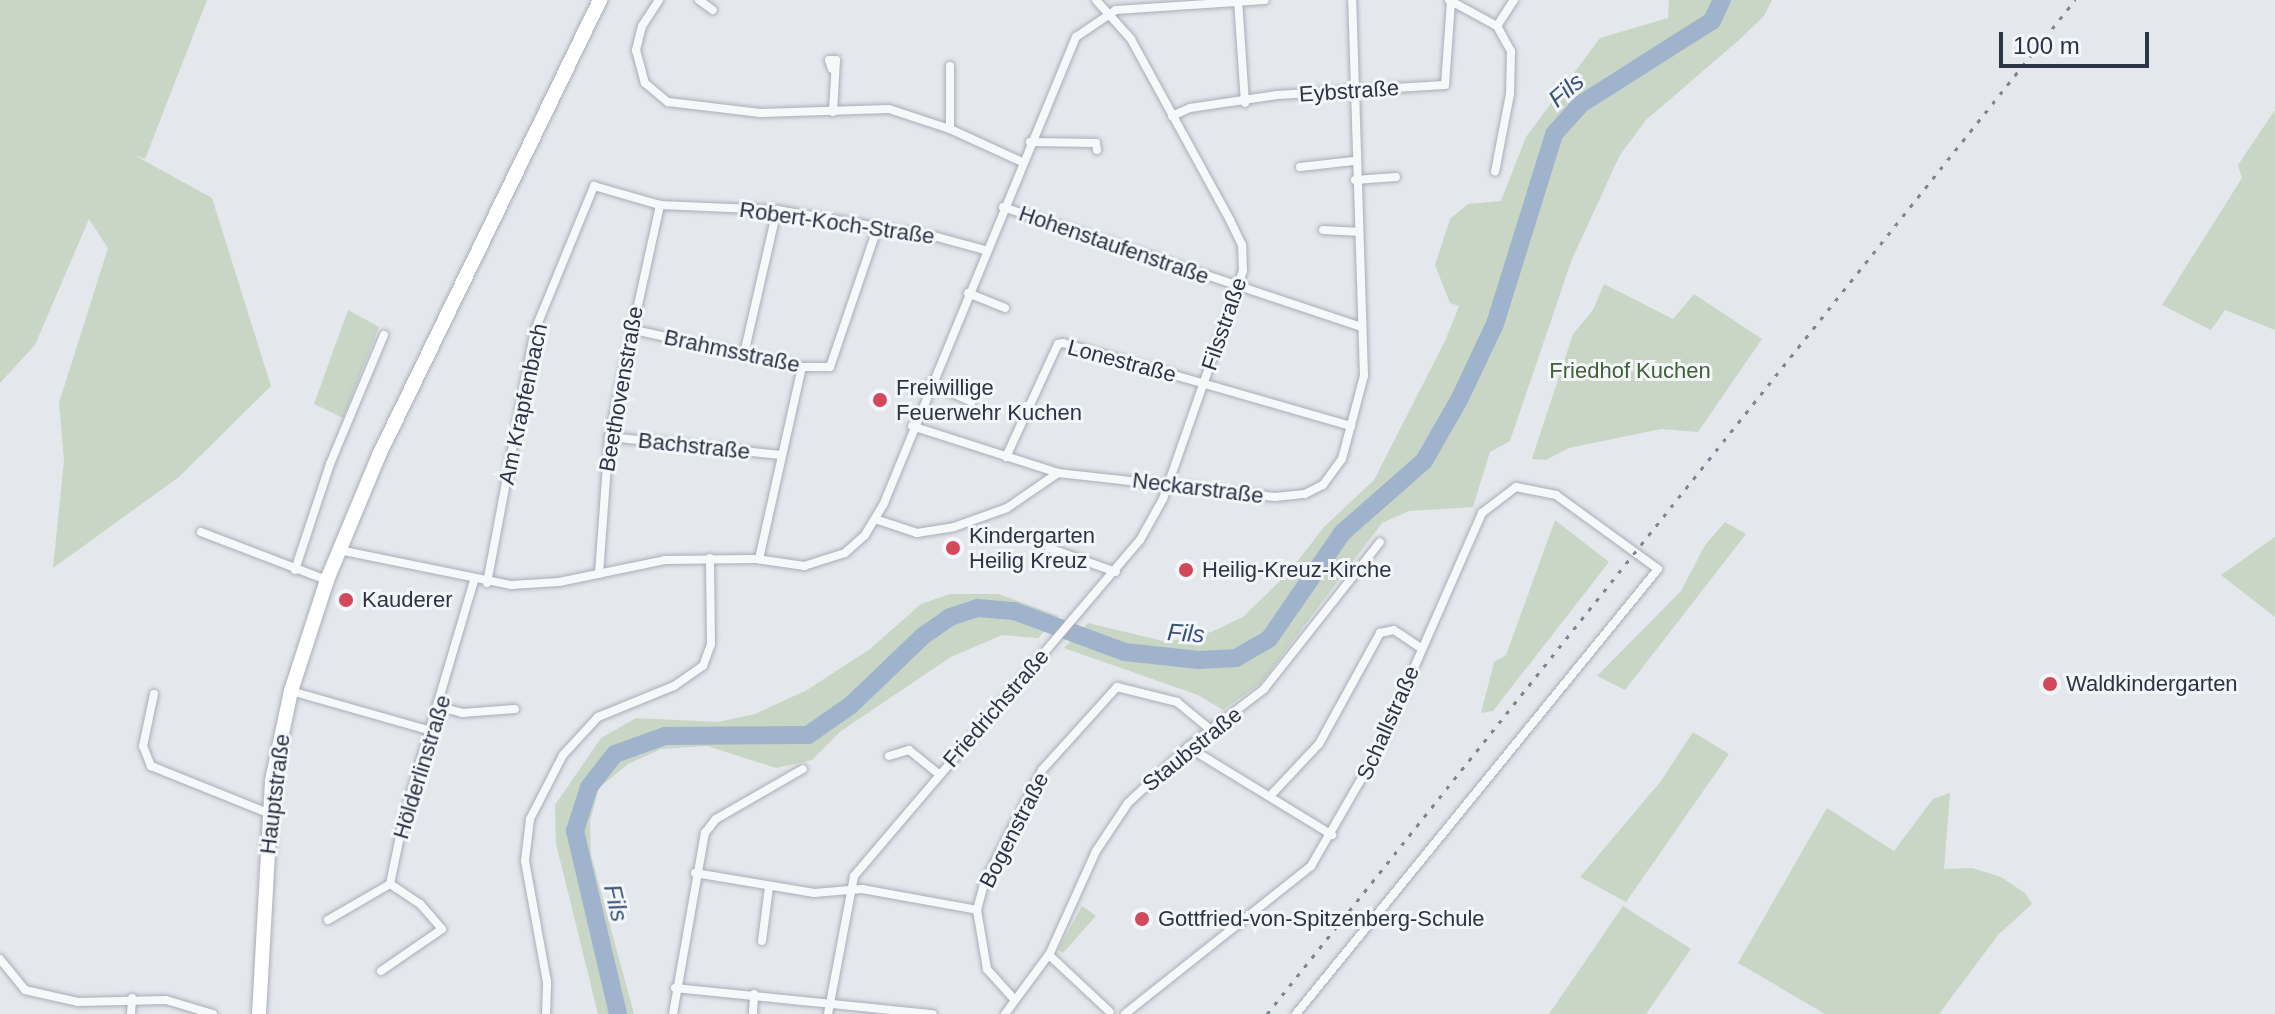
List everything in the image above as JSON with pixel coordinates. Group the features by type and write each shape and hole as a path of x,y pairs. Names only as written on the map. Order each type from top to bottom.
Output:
{"main road":[{"name":"Hauptstraße","path":"259,1014 268,813 291,691 327,580 379,455 600,0"}],"street":[{"path":"659,0 642,26 636,50 645,83 668,102 760,113 889,109 950,129 1022,162"},
{"path":"699,0 713,10"},
{"name":"Filsstraße","path":"1054,642 1116,572 1148,526 1168,484 1243,271 1242,245 1131,39 1096,0"},
{"path":"338,550 487,583 529,585 665,560 759,559 804,566 832,560 856,544 875,519 1072,44 1086,26 1108,12 1135,4 1212,7 1238,1 1265,0"},
{"name":"Neckarstraße","path":"912,426 1058,473 1275,497 1315,491 1337,469 1364,376 1356,232 1352,0"},
{"path":"1449,0 1497,26 1511,51 1511,83 1495,172"},
{"name":"Eybstraße","path":"1172,116 1190,108 1355,90 1445,85 1449,0"},
{"path":"1497,26 1514,0"},
{"path":"1238,1 1245,103"},
{"path":"950,66 950,129"},
{"path":"832,69 833,112"},
{"path":"1030,142 1096,143 1097,150"},
{"path":"1300,167 1354,161"},
{"path":"1355,180 1396,177"},
{"name":"Robert-Koch-Straße","path":"594,186 660,205 777,210 878,226 985,250"},
{"name":"Am Krapfenbach","path":"487,583 535,330 594,186"},
{"name":"Beethovenstraße","path":"599,574 609,437 630,329 660,205"},
{"name":"Hohenstaufenstraße","path":"1003,207 1237,288 1361,327"},
{"path":"744,354 777,210"},
{"name":"Brahmsstraße","path":"630,329 802,367 821,368 834,362 878,226"},
{"path":"1323,230 1356,232"},
{"path":"968,293 1005,308"},
{"path":"295,570 330,464 384,335"},
{"name":"Lonestraße","path":"1006,457 1058,344 1069,343 1351,426"},
{"path":"759,559 779,455 802,367"},
{"path":"930,383 972,402"},
{"name":"Bachstraße","path":"609,437 779,455"},
{"path":"875,519 917,533 954,527 1007,508 1058,473"},
{"name":"Schallstraße","path":"1125,1014 1266,906 1311,866 1332,835 1378,750 1482,513 1510,489 1526,486 1556,495 1658,569 1549,696 1296,1014"},
{"path":"201,532 327,580"},
{"name":"Staubstraße","path":"1005,1014 1013,998 1049,955 1110,829 1147,782 1264,689 1380,542"},
{"path":"1049,548 1116,572"},
{"path":"546,1014 547,982 525,861 530,819 563,755 598,717 674,686 703,666 711,644 710,558"},
{"name":"Hölderlinstraße","path":"390,884 404,817 440,707 474,580"},
{"path":"1270,796 1319,744 1380,633 1394,630 1421,648"},
{"name":"Friedrichstraße","path":"828,1014 850,889 862,864 1054,642"},
{"name":"Bogenstraße","path":"1013,998 987,969 977,910 985,881 1042,770 1117,687 1177,702 1211,730"},
{"path":"291,691 431,731"},
{"path":"154,694 143,746 151,766 268,813"},
{"path":"440,707 462,713 515,709"},
{"path":"1188,747 1332,835"},
{"name":"Friedrichstraße","path":"889,756 909,750 939,774"},
{"path":"673,1014 695,873 705,833 716,819 803,769"},
{"path":"695,873 814,893 850,889 977,910"},
{"path":"328,920 390,884 420,904 442,929 381,971"},
{"path":"762,941 769,887"},
{"path":"1049,955 1110,1012"},
{"path":"0,959 6,971 25,990 78,1002 132,998 213,1014"},
{"path":"675,988 830,1000 933,1014"},
{"path":"753,1014 754,994"},
{"path":"131,1014 132,998"}],"green space":[{"path":"0,0 207,0 145,159 134,155 212,198 271,386 179,477 53,568 64,460 59,403 108,248 89,219 35,345 0,383"},
{"path":"1669,0 1772,0 1764,16 1739,40 1646,120 1620,155 1572,259 1510,441 1490,452 1473,507 1409,511 1382,523 1261,683 1223,710 1198,695 1064,648 1088,623 1167,642 1211,632 1243,617 1289,572 1324,527 1374,480 1445,341 1459,306 1450,303 1435,265 1450,219 1468,204 1501,201 1526,137 1600,38 1668,18"},
{"path":"2275,110 2275,330 2225,310 2211,330 2162,305 2242,178 2238,165"},
{"name":"Friedhof Kuchen","path":"1604,284 1673,319 1694,294 1762,339 1698,432 1661,429 1569,448 1546,460 1532,459 1573,334 1593,310"},
{"path":"348,310 379,327 343,418 314,404"},
{"path":"1555,520 1609,562 1493,711 1481,713 1494,662 1506,655"},
{"path":"1725,522 1746,534 1625,690 1597,676 1681,591 1705,545"},
{"path":"2275,537 2275,617 2221,575"},
{"path":"950,594 999,594 1059,616 1038,638 1002,635 951,657 841,731 812,760 776,768 707,746 661,749 628,764 599,788 590,821 591,855 634,1014 598,1014 556,844 555,805 601,738 636,718 718,722 755,714 807,690 870,649 921,604"},
{"path":"1693,732 1729,754 1626,902 1580,877 1661,781"},
{"path":"1950,793 1944,869 1972,868 2001,877 2025,893 2032,904 1998,935 1939,1014 1825,1014 1738,963 1827,808 1894,851 1933,799"},
{"path":"1082,906 1096,916 1063,953 1058,950"},
{"path":"1623,906 1691,949 1646,1014 1549,1014"}],"waterway":[{"name":"Fils","path":"618,1014 575,831 589,787 615,754 665,736 808,735 851,705 923,636 950,617 978,608 1014,611 1125,652 1199,660 1236,658 1269,639 1342,533 1424,461 1459,400 1495,324 1554,134 1581,104 1712,21 1722,0"}],"railway":[{"path":"1267,1014 2075,0"}],"place":[{"name":"Freiwillige Feuerwehr Kuchen","path":"880,400"},
{"name":"Kindergarten Heilig Kreuz","path":"953,548"},
{"name":"Heilig-Kreuz-Kirche","path":"1186,570"},
{"name":"Kauderer","path":"346,600"},
{"name":"Waldkindergarten","path":"2050,684"},
{"name":"Gottfried-von-Spitzenberg-Schule","path":"1142,919"}]}
